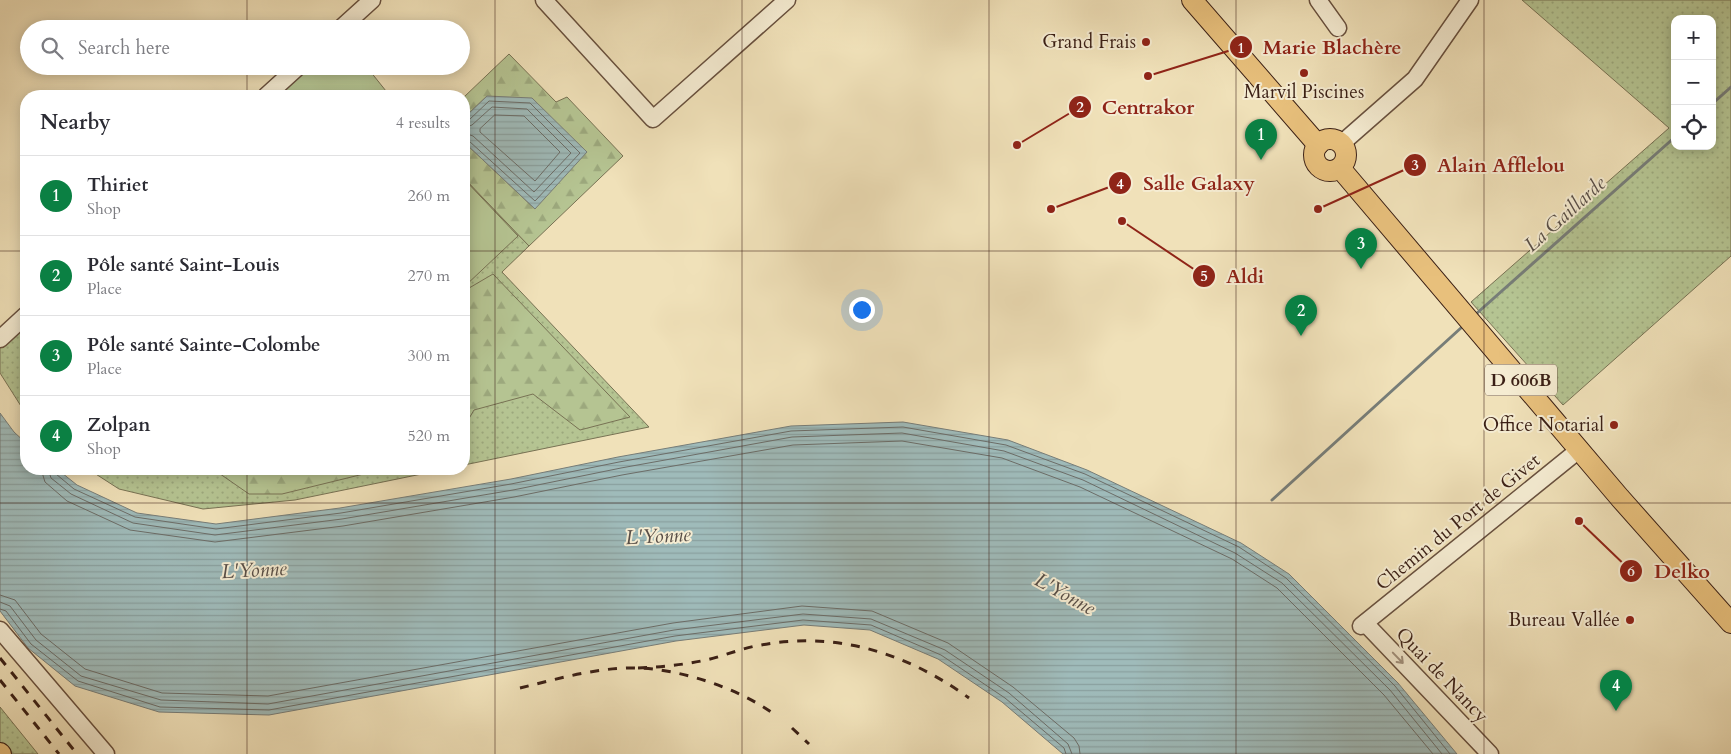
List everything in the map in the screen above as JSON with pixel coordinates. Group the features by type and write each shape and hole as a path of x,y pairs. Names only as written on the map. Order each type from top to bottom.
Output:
{"main road":[{"path":"1192,0 1318,145"},
{"path":"1327,140 1341,144 1346,157 1340,168 1329,171 1320,167 1314,154 1318,145 1327,140"},
{"name":"D 606B","path":"1340,168 1580,450 1731,623"}],"street":[{"path":"350,20 372,0"},
{"path":"544,0 653,119 787,0"},
{"path":"1318,0 1338,28"},
{"path":"1341,144 1415,80 1470,0"},
{"path":"273,90 289,75"},
{"path":"0,339 20,321"},
{"name":"Chemin du Port de Givet","path":"1363,624 1580,450"},
{"name":"Quai de Nancy","path":"1363,624 1490,754"},
{"path":"0,630 106,754"}],"green space":[{"path":"1522,0 1731,0 1731,256 1563,405 1471,302 1669,128"},
{"path":"509,54 556,102 567,97 623,156 529,246 470,184 470,148 535,209 487,96 470,112 470,91"},
{"path":"288,75 373,75 385,90 271,90"},
{"path":"470,184 529,246 502,272 649,427 470,464"},
{"path":"470,185 518,236 470,281"},
{"path":"493,274 630,417 580,430 533,394 474,410 470,417 470,287"},
{"path":"20,310 20,405 0,373 0,327"},
{"path":"97,475 417,475 295,500 203,509 119,489"},
{"path":"222,475 360,475 282,494 249,494"},
{"path":"0,707 38,754 0,754"}],"water":[{"path":"487,96 532,98 587,152 535,209 470,148 470,112"},
{"name":"L'Yonne","path":"0,413 20,438 20,475 64,475 77,485 137,513 216,524 340,508 511,479 618,457 791,426 903,422 1008,440 1087,470 1241,543 1289,574 1398,683 1457,754 1063,754 1002,702 938,659 870,630 804,625 676,641 269,715 159,712 75,686 28,648 0,611"}],"waterway":[{"name":"La Gaillarde","path":"1716,100 1731,87"},
{"name":"La Gaillarde","path":"1476,314 1671,141"},
{"name":"La Gaillarde","path":"1272,500 1462,327"}],"railway":[{"path":"638,668 697,662 761,645 789,641 817,641 870,649 896,658 945,682 969,698"},
{"path":"0,658 77,754"},
{"path":"520,688 563,677 607,669 654,669 707,681 742,695 771,712"},
{"path":"0,680 59,754"},
{"path":"792,728 809,744"}],"place":[{"name":"Grand Frais","path":"1146,42"},
{"name":"Marvil Piscines","path":"1304,73"},
{"name":"Marie Blachère","path":"1148,76"},
{"name":"Centrakor","path":"1017,145"},
{"name":"Thiriet","path":"1261,160"},
{"name":"Salle Galaxy","path":"1051,209"},
{"name":"Alain Afflelou","path":"1318,209"},
{"name":"Aldi","path":"1122,221"},
{"name":"Pôle santé Sainte-Colombe","path":"1361,269"},
{"name":"Pôle santé Saint-Louis","path":"1301,336"},
{"name":"Office Notarial","path":"1614,425"},
{"name":"Delko","path":"1579,521"},
{"name":"Bureau Vallée","path":"1630,620"},
{"name":"Zolpan","path":"1616,711"}]}
